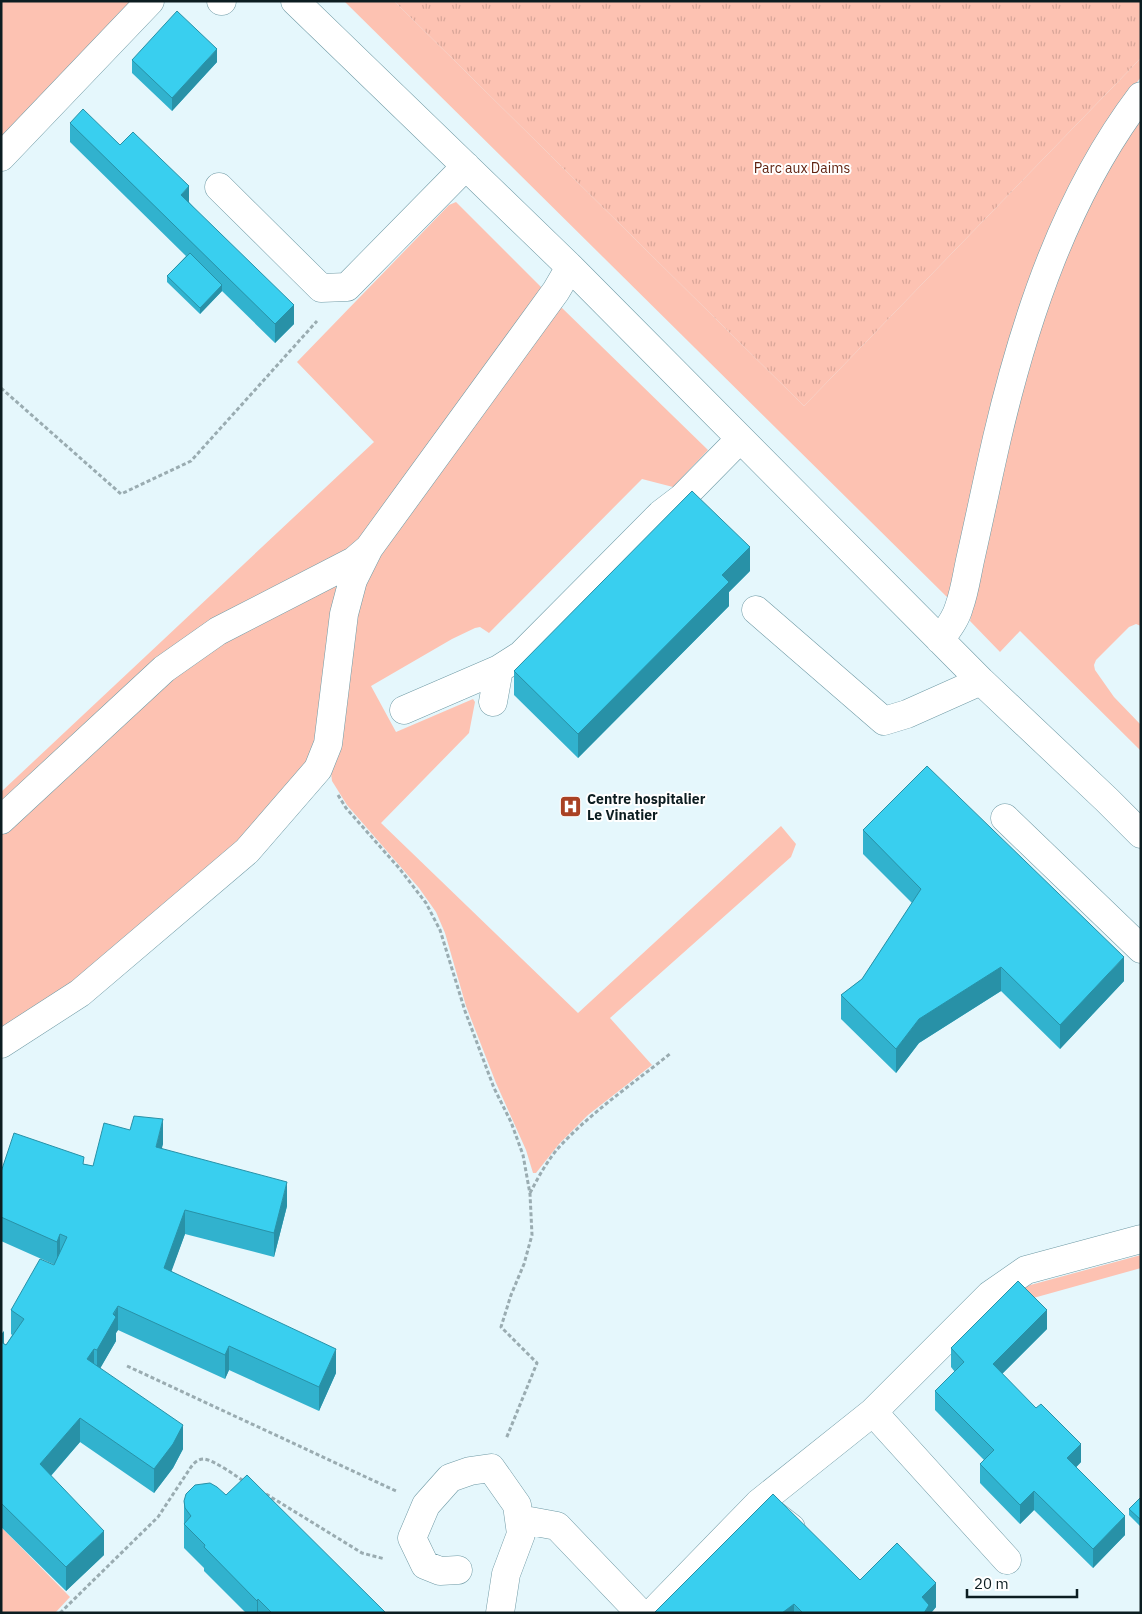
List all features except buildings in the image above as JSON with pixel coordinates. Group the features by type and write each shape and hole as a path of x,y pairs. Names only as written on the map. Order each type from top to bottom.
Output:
{"lane":[{"path":"1,157 150,1"},
{"path":"295,1 570,268 981,681 1141,834"},
{"path":"940,640 959,609 1015,365 1039,293 1071,214 1115,133 1141,96"},
{"path":"219,187 321,288 347,287 466,166"},
{"path":"1,1044 80,992 248,851 318,769 328,744 344,614 353,580 369,548 556,291 570,268"},
{"path":"404,710 499,669 521,655 661,514 682,498 740,439"},
{"path":"1,820 164,669 218,631 354,561 369,548"},
{"path":"756,610 884,721 907,714 981,681"},
{"path":"493,702 499,669"},
{"path":"1005,818 1141,949"},
{"path":"652,1613 759,1502 873,1412 990,1295 1026,1270 1141,1239"},
{"path":"873,1412 1007,1560"},
{"path":"458,1570 440,1570 424,1565 412,1538 426,1505 450,1478 470,1471 491,1468 517,1505 521,1534 506,1574 500,1613"},
{"path":"759,1502 812,1544"},
{"path":"519,1519 557,1526 640,1613"}],"path":[{"path":"1,388 121,494 191,461 347,287"},
{"path":"318,769 328,778 346,808 426,902 440,930 465,1011 494,1088 511,1122 523,1155 530,1194 532,1235 524,1264 501,1326 538,1363 501,1452 491,1468"},
{"path":"530,1194 542,1170 560,1146 590,1118 671,1053"},
{"path":"127,1366 426,1505"},
{"path":"60,1613 158,1517 190,1467 196,1461 204,1459 248,1483"},
{"path":"264,1493 362,1553 389,1560 420,1554"}],"green space":[{"path":"1,1 132,1 1,142"},
{"path":"344,1 394,1 804,406 1141,58 1141,77 1115,111 948,598"},
{"name":"Parc aux Daims","path":"394,1 1141,1 1141,58 804,406"},
{"path":"1141,114 1141,626 1136,624 1129,627 1096,660 1094,665 1095,670 1114,697 1141,725 1141,751 1020,631 1000,652 970,621 991,511 1036,335 1087,205"},
{"path":"456,202 542,288 369,526 349,550 283,586 1,808 1,792 374,442 297,362 449,205"},
{"path":"561,307 708,450 673,487 642,479 489,633 480,627 475,628 452,639 371,686 396,732 473,699 475,702 469,733 381,823 578,1013 781,826 796,844 791,857 610,1018 652,1065 588,1115 559,1144 536,1173 533,1173 526,1150 496,1083 466,1006 445,933 436,912 419,888 347,805 332,781 331,773 339,752 358,601 377,560"},
{"path":"338,583 318,741 302,773 227,852 112,955 1,1030 1,832 197,654"},
{"path":"1141,1255 1141,1268 1019,1302 1023,1287"},
{"path":"1,1527 70,1597 55,1613 1,1613"}],"place":[{"name":"Centre hospitalier Le Vinatier","path":"571,807"}]}
